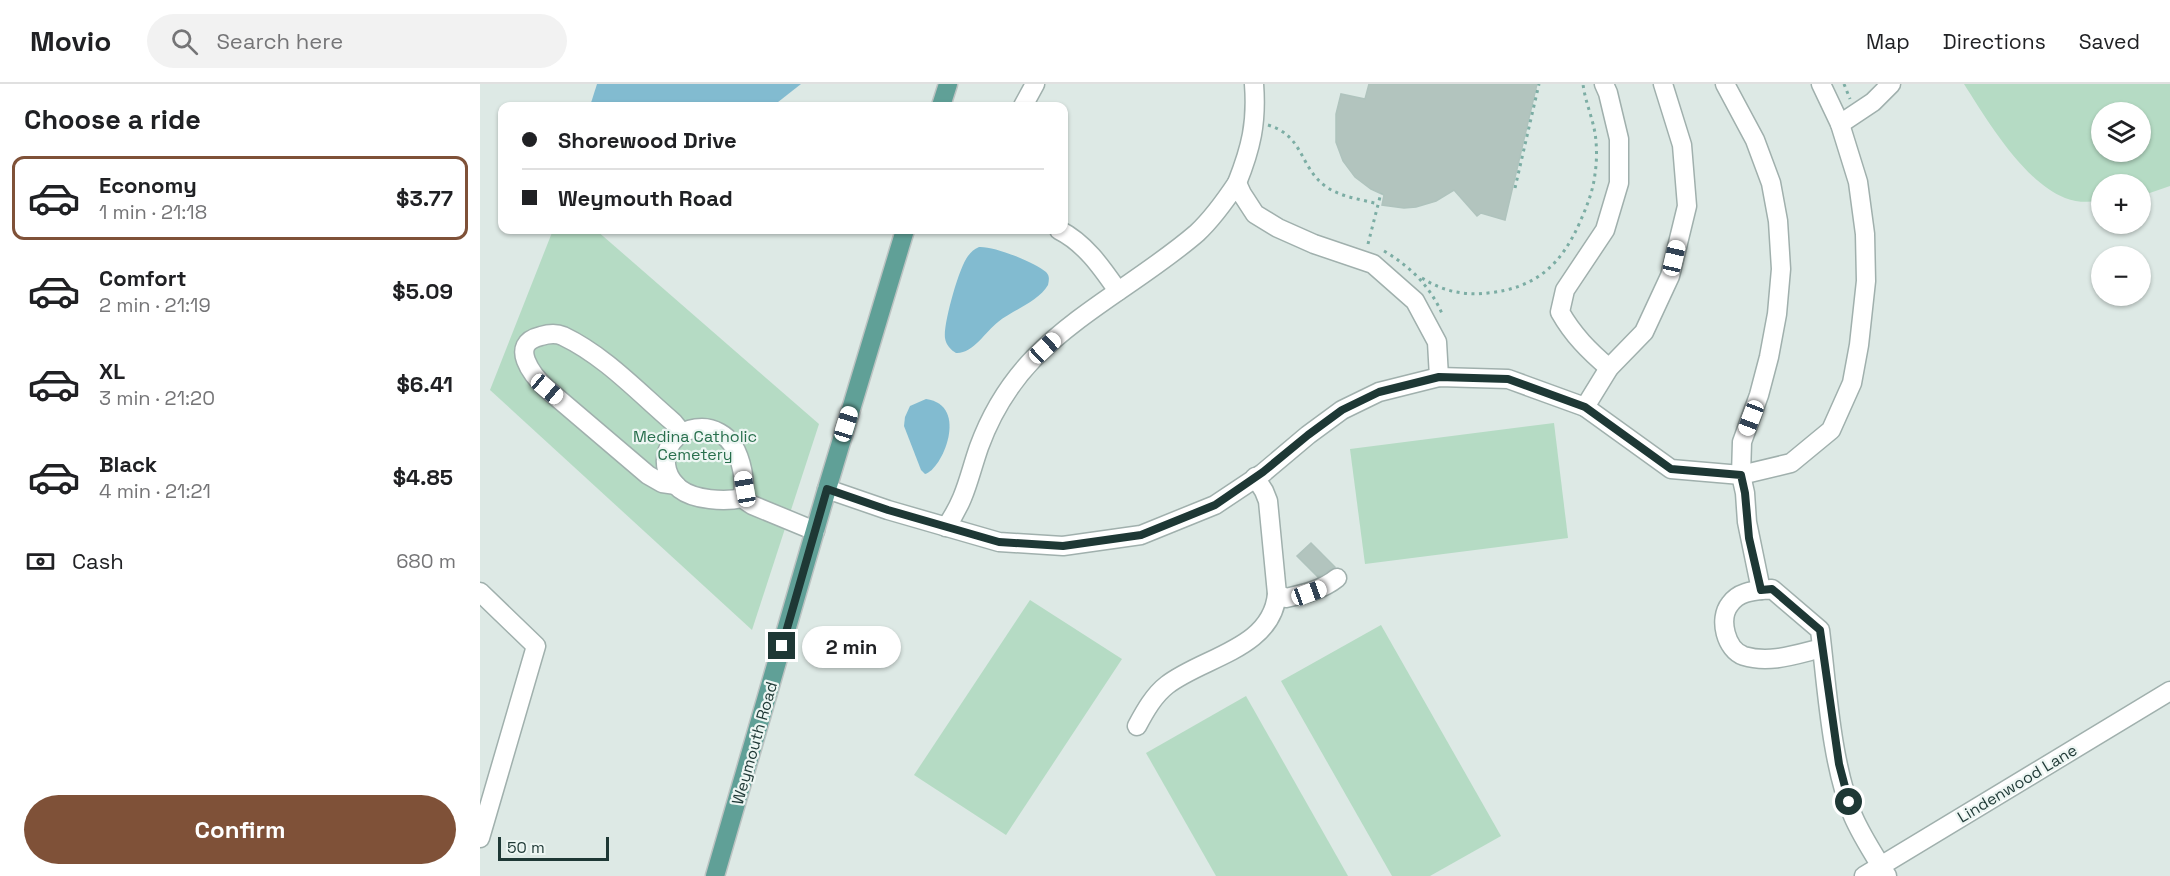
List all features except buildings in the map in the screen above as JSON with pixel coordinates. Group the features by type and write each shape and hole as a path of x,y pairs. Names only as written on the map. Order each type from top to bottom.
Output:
{"main road":[{"path":"942,102 948,84"},
{"name":"Weymouth Road","path":"716,876 903,234"}],"street":[{"path":"1025,102 1035,84"},
{"path":"946,527 957,511 966,491 987,427 1014,381 1056,338 1198,231 1221,207 1237,183 1254,133 1256,105 1254,84"},
{"path":"1604,84 1619,140 1619,183 1605,230 1565,290 1560,312 1571,332 1609,368"},
{"path":"1585,407 1609,368 1644,332 1670,276 1687,206 1682,145 1663,84"},
{"path":"1725,84 1755,140 1771,183 1779,221 1778,314 1764,376 1742,442 1741,475 1749,538 1761,590"},
{"path":"827,489 888,510 999,542 1063,546 1141,535 1215,505 1342,410 1379,392 1439,377 1508,379 1585,407 1671,469 1741,475 1791,463 1831,430 1852,383 1866,281 1865,234 1858,182 1840,124 1821,84"},
{"path":"1840,124 1873,102 1891,84"},
{"path":"1237,183 1255,214 1278,228 1314,244 1372,264 1415,301 1437,342 1439,377"},
{"path":"1065,234 1079,243 1093,257 1118,291"},
{"path":"676,484 662,483 648,475 540,383 529,369 525,347 530,341 547,334 560,334 583,346 673,422 682,433"},
{"path":"742,498 745,489 738,455 731,442 709,428 698,428 682,433 674,439 665,454 665,466 671,480 681,490 703,498 728,501 742,498 752,505 815,531"},
{"path":"1137,726 1156,696 1167,684 1229,653 1253,637 1276,607 1277,594 1268,501 1255,477"},
{"path":"1277,594 1286,598 1309,593 1337,578"},
{"path":"1822,648 1785,657 1764,659 1742,656 1731,646 1725,634 1725,618 1729,604 1747,591 1772,589 1820,630 1844,790 1864,839 1884,871"},
{"path":"480,592 537,646 480,838"},
{"name":"Lindenwood Lane","path":"1864,876 1884,871 2170,690"}],"path":[{"path":"1515,188 1539,84"},
{"path":"1360,242 1391,255 1425,280 1448,290 1480,294 1504,291 1522,286 1535,279 1556,263 1570,243 1585,211 1596,172 1595,133 1583,84"},
{"path":"1844,84 1852,105"},
{"path":"1266,133 1266,125 1287,134 1312,172 1329,189 1342,195 1378,204"},
{"path":"1368,244 1381,193"},
{"path":"1416,274 1431,292 1445,320"}],"green space":[{"path":"1964,84 2170,84 2170,186 2151,193 2151,174 2091,174 2091,202 2070,200 2050,190 2035,178 1995,132"},
{"name":"Medina Catholic Cemetery","path":"551,234 601,234 819,424 752,630 490,390"},
{"path":"1554,423 1568,538 1365,564 1350,449"},
{"path":"1030,600 1122,659 1006,835 914,775"},
{"path":"1381,625 1501,836 1430,876 1392,876 1281,681"},
{"path":"1246,696 1348,876 1216,876 1146,753"}],"water":[{"path":"597,84 801,84 778,102 591,102"},
{"path":"979,247 1014,255 1033,264 1047,274 1048,285 1032,301 998,322 968,350 956,353 946,343 945,338 949,309 964,262 971,252"},
{"path":"926,399 939,404 947,413 950,424 939,461 932,470 925,474 921,470 904,426 910,406"}],"route":[{"path":"782,646 827,489 888,510 999,542 1063,546 1141,535 1215,505 1263,472 1342,410 1379,392 1439,377 1508,379 1585,407 1671,469 1741,475 1749,538 1761,590 1772,589 1820,630 1839,764 1849,802"}]}
